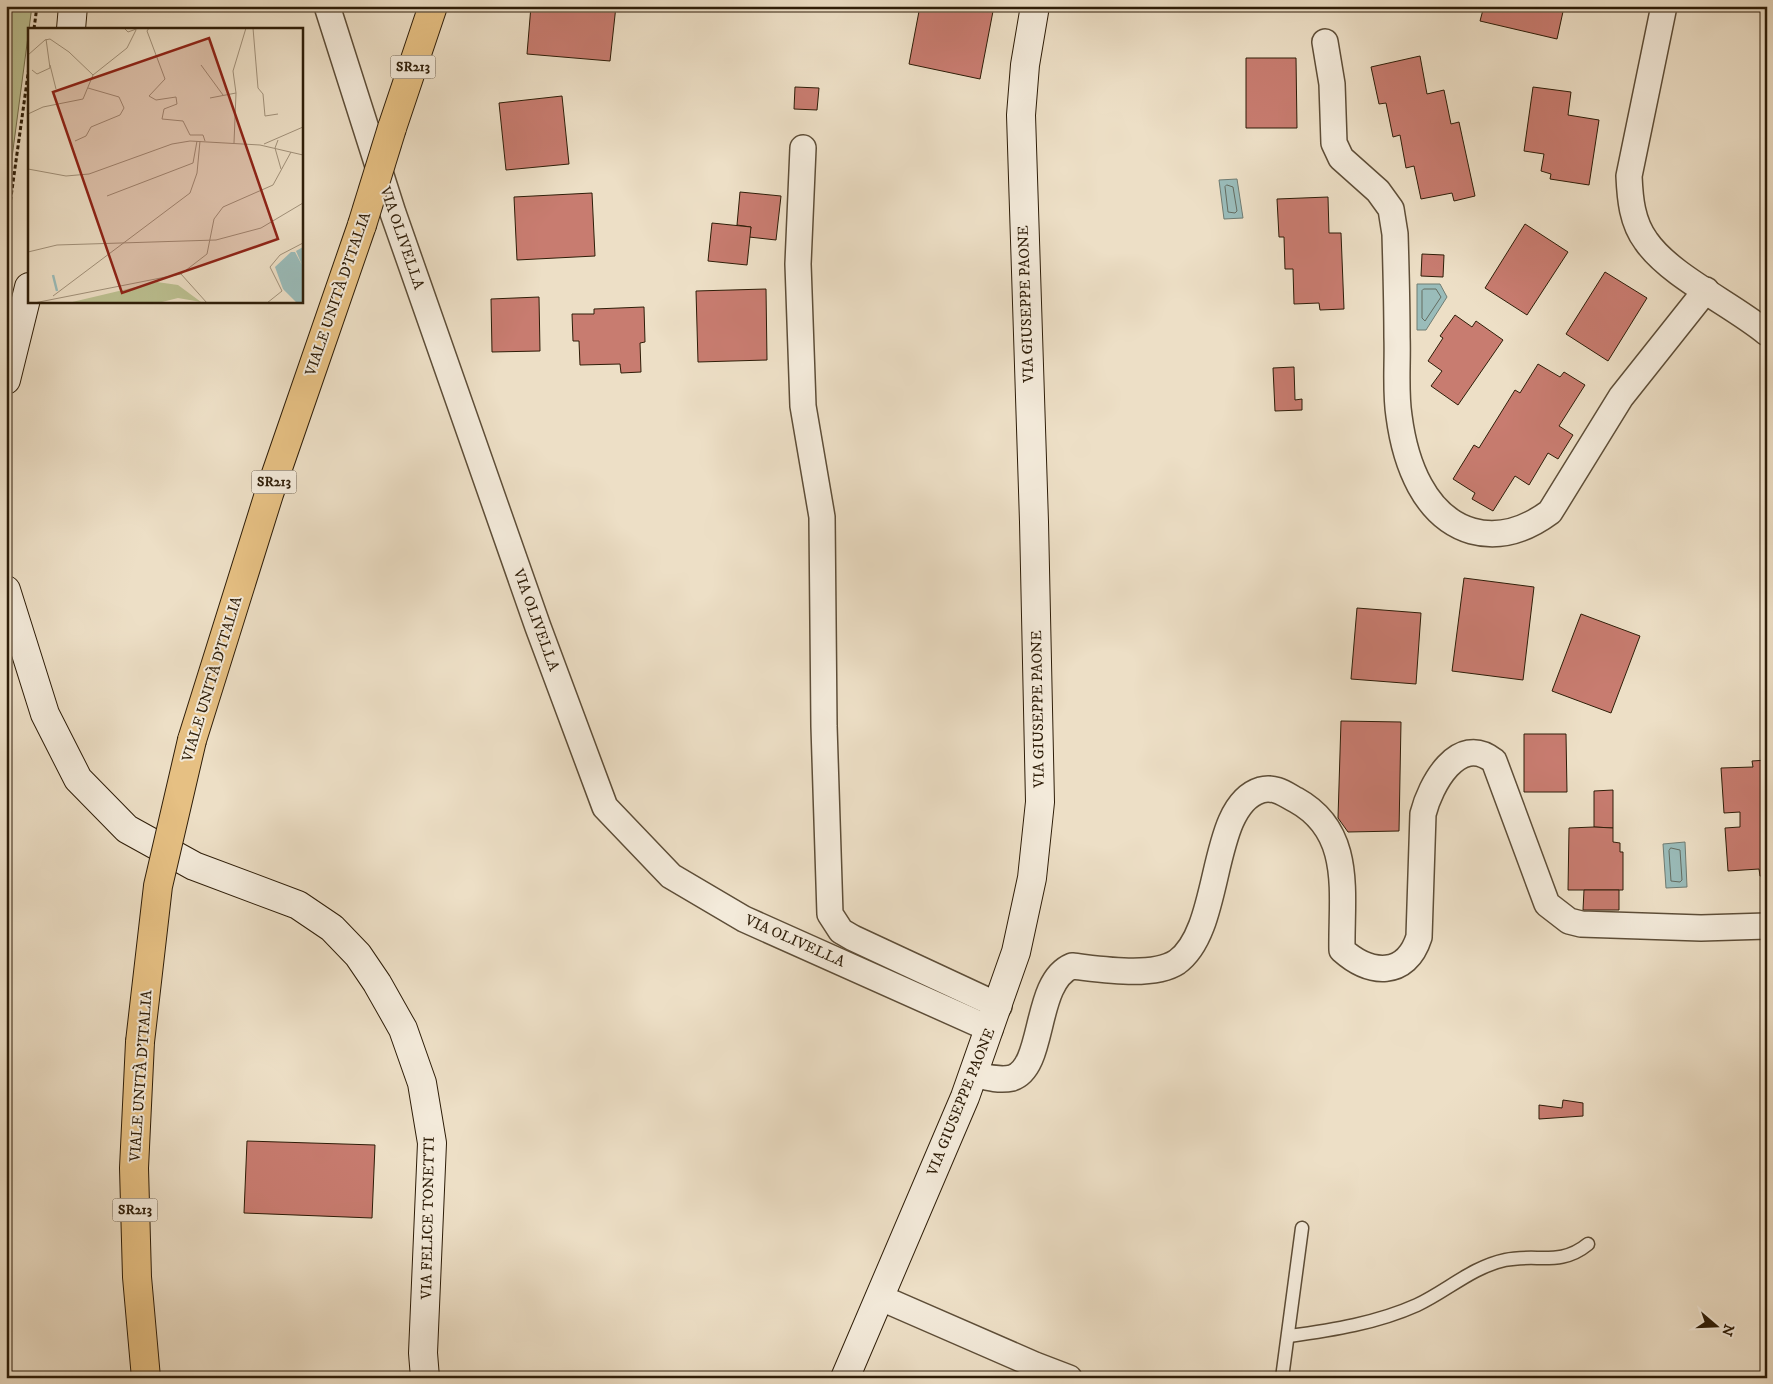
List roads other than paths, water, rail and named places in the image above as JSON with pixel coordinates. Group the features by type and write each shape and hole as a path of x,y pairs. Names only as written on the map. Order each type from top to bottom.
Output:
{"main road":[{"name":"VIALE UNITÀ D'ITALIA","path":"146,1378 137,1277 134,1168 140,1042 158,886 192,740 269,494 362,225 433,6"}],"street":[{"path":"71,28 73,6"},
{"name":"VIA OLIVELLA","path":"327,6 392,213 538,627 605,807 671,876 744,919 994,1017"},
{"name":"VIA GIUSEPPE PAONE","path":"845,1378 974,1074 1016,952 1032,878 1040,802 1034,512 1021,115 1025,65 1035,6"},
{"path":"1664,6 1629,176 1630,198 1635,219 1644,240 1658,258 1767,333"},
{"path":"1326,42 1332,84 1334,143 1340,158 1378,191 1391,209 1395,234 1399,416 1410,459 1426,497 1450,521 1481,534 1500,534 1518,531 1535,523 1550,512 1621,396 1706,290"},
{"path":"803,148 798,264 803,406 822,517 824,736 830,914 840,930 994,1017"},
{"path":"6,380 28,291"},
{"name":"VIA FELICE TONETTI","path":"6,590 45,714 78,778 126,829 194,866 298,905 332,928 358,955 403,1029 422,1083 432,1142 423,1353 425,1378"},
{"path":"974,1074 1004,1079 1014,1077 1022,1071 1032,1053 1051,986 1063,970 1072,966 1147,972 1176,962 1187,952 1194,944 1202,926 1230,822 1245,799 1259,790 1269,788 1299,802 1325,824 1334,837 1341,860 1342,950 1350,957 1374,967 1388,969 1400,965 1414,951 1418,937 1423,814 1428,795 1436,779 1455,760 1475,752 1485,754 1494,761 1547,904 1569,921 1581,924 1701,928 1767,926"},
{"path":"879,1297 1035,1365 1070,1378"}],"lane":[{"path":"1282,1378 1302,1228"},
{"path":"1289,1336 1372,1322 1418,1304 1481,1267 1506,1260 1562,1258 1576,1254 1588,1244"}],"water":[{"path":"1237,179 1243,218 1224,219 1219,180"},
{"path":"1417,284 1440,284 1447,297 1426,330 1417,330"},
{"path":"1685,842 1687,887 1666,888 1663,844"}]}
